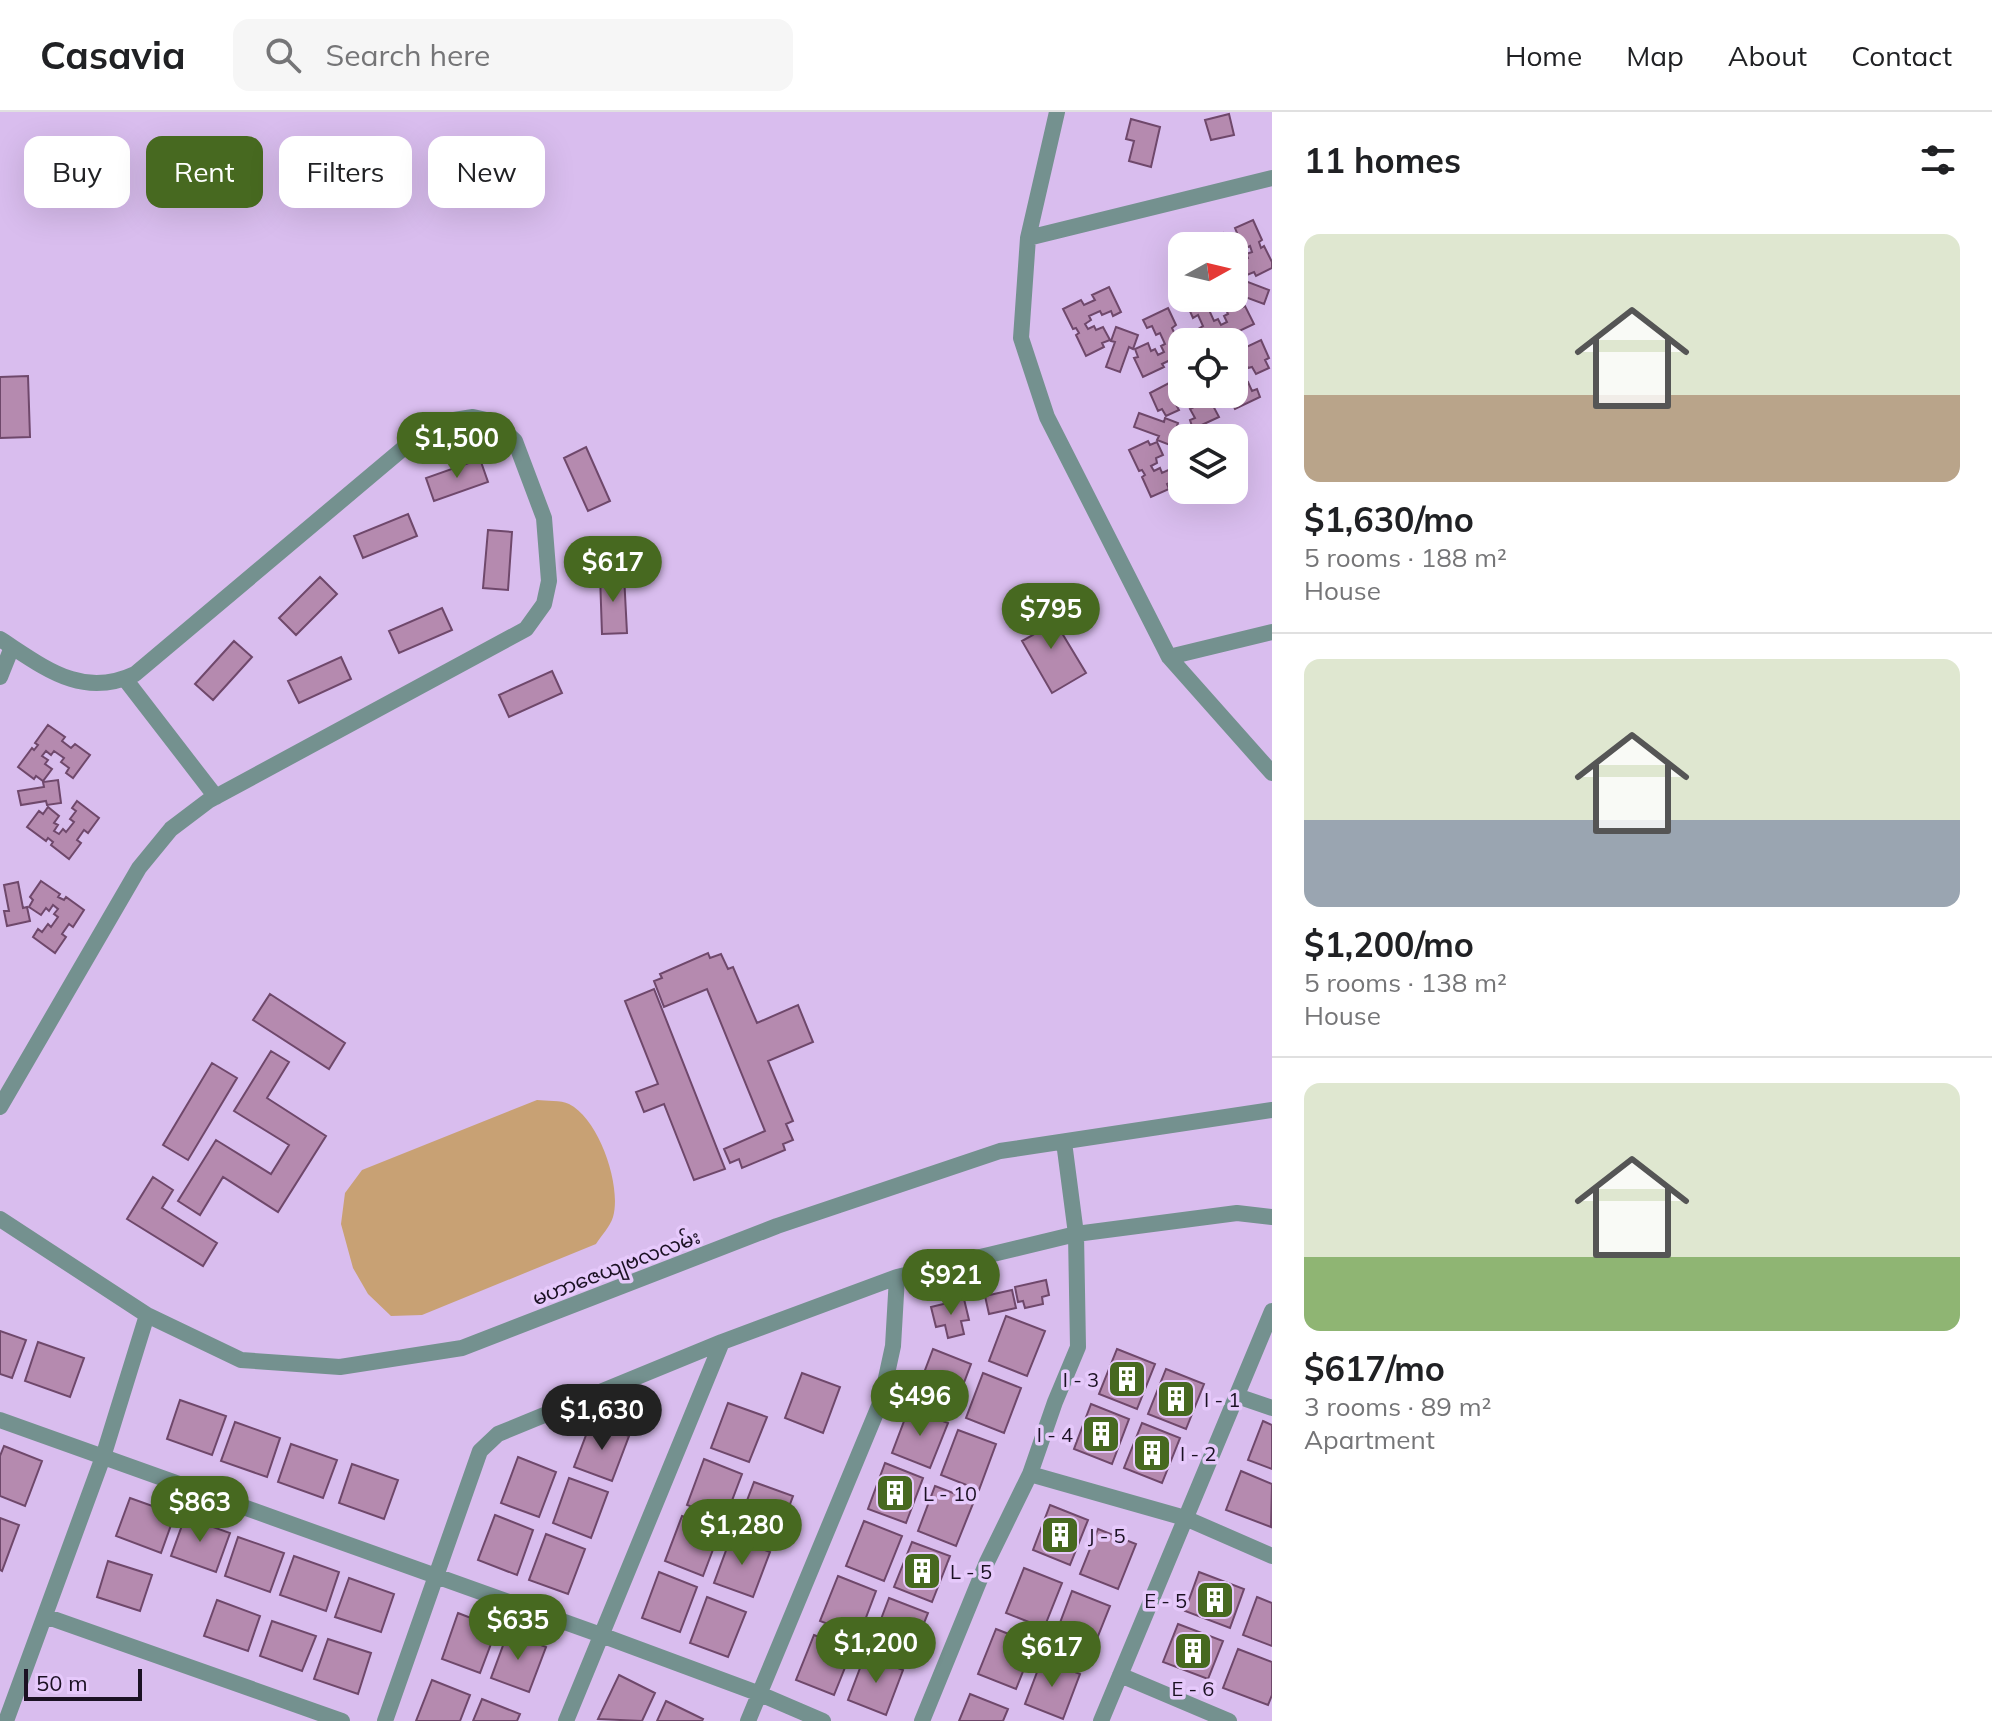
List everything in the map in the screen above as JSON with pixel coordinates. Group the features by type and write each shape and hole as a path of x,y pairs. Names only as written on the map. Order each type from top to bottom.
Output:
{"street":[{"path":"1057,112 1028,238 1021,338 1047,417 1169,657 1272,773"},
{"path":"1028,238 1272,178"},
{"path":"0,677 6,643 46,668 88,685 114,684 135,674 412,441 448,421 473,417 495,422 515,441 544,518 549,581 544,604 526,629 216,797 171,829 139,868 0,1107"},
{"path":"1169,657 1272,632"},
{"path":"125,679 216,797"},
{"name":"မဟာဇေယျဗလလမ်း","path":"0,1219 147,1315 241,1360 340,1367 462,1348 777,1226 1000,1151 1272,1110"},
{"path":"922,1721 987,1562 1030,1474 1078,1347 1076,1234 1064,1142"},
{"path":"385,1721 480,1451 493,1438 722,1342 897,1277 1076,1234 1237,1213 1272,1217"},
{"path":"748,1721 881,1401 893,1346 897,1277"},
{"path":"1101,1721 1272,1311"},
{"path":"6,1721 103,1457 147,1315"},
{"path":"566,1721 722,1342"},
{"path":"1237,1396 1272,1408"},
{"path":"0,1420 601,1635 760,1694 823,1721"},
{"path":"1030,1474 1185,1518 1272,1556"},
{"path":"45,1616 342,1721"},
{"path":"1120,1675 1229,1721"}],"shaded area":[{"path":"537,1100 569,1104 580,1112 598,1138 606,1154 614,1188 615,1204 608,1228 596,1244 422,1315 391,1316 368,1294 353,1268 341,1224 345,1193 362,1170"}],"building":[{"path":"1229,114 1234,135 1211,140 1205,120"},
{"path":"1131,119 1160,127 1151,167 1129,161 1134,141 1126,139"},
{"path":"1253,220 1262,240 1259,242 1261,248 1264,246 1272,268 1256,276 1254,272 1248,275 1248,253 1252,252 1248,247 1248,232 1237,232 1235,228"},
{"path":"1248,282 1269,290 1264,304 1248,298"},
{"path":"1109,287 1121,312 1113,316 1111,311 1102,315 1100,311 1089,316 1091,320 1085,324 1088,329 1103,327 1110,340 1102,343 1104,347 1086,356 1076,335 1079,333 1076,328 1073,329 1063,309 1081,300 1084,305 1095,300 1092,295"},
{"path":"1168,308 1176,325 1168,328 1168,361 1162,364 1164,367 1143,377 1134,358 1138,357 1135,349 1148,343 1151,351 1155,349 1158,355 1164,352 1161,346 1165,344 1160,333 1156,335 1152,326 1147,328 1143,320"},
{"path":"1190,312 1210,312 1214,321 1218,319 1221,325 1227,322 1224,316 1227,312 1248,312 1254,324 1246,328 1200,328 1203,326 1198,315 1193,318"},
{"path":"1116,327 1138,335 1133,349 1129,347 1120,372 1106,367 1115,342 1111,341"},
{"path":"1261,340 1269,358 1265,360 1269,368 1256,374 1252,367 1248,368 1248,346"},
{"path":"28,376 30,437 0,438 0,377"},
{"path":"1248,382 1252,391 1257,389 1260,397 1248,403"},
{"path":"1168,384 1168,408 1179,410 1166,416 1162,409 1158,411 1150,393"},
{"path":"1214,408 1219,417 1204,424 1191,424 1190,420 1195,418 1190,409"},
{"path":"1139,413 1164,422 1165,418 1178,423 1168,424 1168,444 1157,440 1159,436 1134,427"},
{"path":"1148,441 1150,445 1157,442 1163,455 1156,458 1157,463 1151,466 1154,471 1160,468 1162,473 1168,470 1168,489 1151,497 1142,477 1145,475 1142,470 1139,471 1129,450"},
{"path":"586,447 610,501 588,511 564,458"},
{"path":"480,459 488,482 434,501 426,478"},
{"path":"408,514 417,536 363,558 354,536"},
{"path":"488,530 512,532 508,590 483,588"},
{"path":"600,575 624,575 627,633 602,634"},
{"path":"320,577 337,594 296,635 279,618"},
{"path":"1045,605 1086,673 1052,693 1022,641 1033,635 1023,619"},
{"path":"442,608 452,630 399,653 389,631"},
{"path":"234,641 252,657 213,700 195,684"},
{"path":"341,657 351,679 299,703 288,681"},
{"path":"552,671 562,693 509,717 499,695"},
{"path":"48,725 65,737 62,741 71,748 75,744 90,755 73,778 66,773 69,768 61,762 64,758 54,751 51,755 46,751 42,756 48,760 45,764 52,769 43,781 36,776 34,779 18,767 32,748 34,750 38,745 35,743"},
{"path":"58,780 61,803 47,805 46,801 21,805 18,791 44,787 43,782"},
{"path":"77,801 99,818 88,833 84,830 77,840 81,843 69,859 51,845 53,842 48,838 46,841 27,827 39,811 43,814 48,807 59,816 54,823 58,825 54,831 59,834 63,829 66,832 74,822 70,819 76,811 72,808"},
{"path":"41,881 60,894 58,897 64,900 66,897 84,910 73,927 69,924 62,934 66,937 55,953 33,937 38,929 42,932 48,924 51,927 58,917 54,914 58,909 53,905 41,915 29,907 33,900 30,897"},
{"path":"18,882 23,908 27,907 30,921 7,926 4,911 9,911 4,885"},
{"path":"708,953 710,958 721,954 728,969 733,967 757,1023 798,1005 813,1042 768,1061 793,1121 786,1124 793,1140 783,1144 785,1150 742,1168 739,1159 730,1163 724,1149 765,1131 707,989 664,1007 654,981 662,978 660,974"},
{"path":"654,989 725,1169 694,1180 664,1104 644,1112 636,1092 658,1084 625,1001"},
{"path":"270,994 345,1043 329,1069 253,1020"},
{"path":"271,1051 289,1062 267,1098 326,1136 278,1212 223,1177 200,1215 178,1201 216,1140 271,1174 289,1145 234,1111"},
{"path":"212,1063 237,1078 188,1160 163,1145"},
{"path":"153,1177 173,1190 162,1208 217,1243 203,1266 127,1219"},
{"path":"1046,1280 1049,1295 1042,1297 1043,1304 1025,1308 1023,1301 1018,1302 1015,1287"},
{"path":"1012,1290 1016,1308 989,1314 985,1296"},
{"path":"964,1299 969,1320 961,1321 964,1334 948,1338 945,1325 936,1327 931,1307"},
{"path":"1006,1316 1045,1331 1027,1376 989,1361"},
{"path":"0,1331 26,1340 12,1378 0,1374"},
{"path":"38,1342 84,1358 70,1397 25,1381"},
{"path":"933,1349 971,1364 954,1409 916,1394"},
{"name":"I - 3","path":"1117,1349 1155,1364 1137,1409 1099,1394"},
{"name":"I - 1","path":"1166,1369 1204,1384 1186,1429 1148,1414"},
{"path":"802,1373 840,1387 823,1433 785,1418"},
{"path":"983,1373 1021,1388 1004,1433 966,1418"},
{"path":"180,1400 226,1416 212,1455 167,1439"},
{"path":"728,1403 767,1417 749,1462 711,1448"},
{"name":"I - 4","path":"1091,1404 1129,1419 1112,1464 1074,1449"},
{"path":"909,1408 948,1423 930,1468 892,1453"},
{"path":"1263,1421 1272,1425 1272,1469 1248,1460"},
{"path":"235,1422 280,1438 267,1477 221,1461"},
{"path":"591,1422 629,1436 612,1481 574,1467"},
{"name":"I - 2","path":"1142,1423 1180,1438 1162,1483 1124,1468"},
{"path":"958,1430 996,1444 979,1490 941,1475"},
{"path":"291,1444 337,1460 323,1498 278,1482"},
{"path":"4,1446 42,1461 25,1506 0,1496 0,1456"},
{"path":"518,1457 556,1472 539,1517 501,1503"},
{"path":"704,1459 742,1474 725,1519 687,1505"},
{"name":"L - 10","path":"885,1463 923,1478 906,1523 868,1509"},
{"path":"352,1464 398,1480 384,1519 339,1503"},
{"path":"1241,1471 1272,1484 1271,1527 1226,1510"},
{"path":"569,1478 608,1492 591,1538 553,1523"},
{"path":"754,1482 793,1496 776,1542 737,1527"},
{"path":"935,1486 974,1501 956,1546 918,1531"},
{"path":"130,1498 175,1514 161,1553 116,1536"},
{"name":"J - 5","path":"1050,1505 1088,1520 1070,1565 1033,1550"},
{"path":"495,1515 533,1530 517,1575 478,1560"},
{"path":"682,1516 720,1531 703,1576 665,1561"},
{"path":"185,1517 230,1533 216,1572 171,1556"},
{"path":"0,1518 19,1525 2,1571 0,1570"},
{"path":"864,1521 902,1536 884,1581 846,1566"},
{"path":"1098,1529 1136,1544 1118,1589 1080,1574"},
{"path":"546,1534 585,1549 568,1594 529,1580"},
{"path":"238,1537 284,1553 270,1592 225,1576"},
{"path":"731,1537 770,1552 753,1597 714,1583"},
{"name":"L - 5","path":"912,1542 950,1556 932,1602 894,1587"},
{"path":"294,1556 339,1572 326,1611 280,1595"},
{"path":"108,1561 152,1575 140,1611 97,1597"},
{"path":"1024,1568 1062,1583 1044,1628 1006,1613"},
{"path":"659,1572 697,1587 680,1632 642,1618"},
{"name":"E - 5","path":"1199,1572 1244,1589 1230,1628 1185,1611"},
{"path":"838,1576 876,1591 859,1636 820,1621"},
{"path":"349,1578 394,1594 381,1632 335,1617"},
{"path":"1072,1591 1110,1606 1092,1651 1055,1636"},
{"path":"707,1597 746,1612 728,1657 690,1643"},
{"path":"1257,1597 1272,1603 1272,1646 1243,1635"},
{"path":"889,1598 928,1613 910,1658 872,1643"},
{"path":"217,1600 260,1616 248,1651 204,1636"},
{"path":"458,1613 497,1628 480,1673 442,1659"},
{"path":"272,1621 316,1636 302,1671 260,1656"},
{"name":"E - 6","path":"1178,1624 1223,1641 1208,1679 1163,1662"},
{"path":"996,1629 1034,1644 1016,1689 978,1674"},
{"path":"508,1632 546,1647 529,1692 491,1678"},
{"path":"814,1635 852,1650 834,1695 796,1680"},
{"path":"328,1639 371,1653 358,1694 314,1679"},
{"path":"1238,1649 1272,1662 1272,1695 1268,1705 1223,1688"},
{"path":"865,1655 903,1670 886,1715 848,1700"},
{"path":"1042,1659 1080,1674 1063,1719 1025,1704"},
{"path":"619,1675 655,1693 642,1721 598,1719"},
{"path":"432,1680 470,1695 460,1721 416,1721"},
{"path":"970,1694 1008,1709 1003,1721 959,1721"},
{"path":"482,1699 520,1714 517,1721 473,1721"},
{"path":"666,1701 703,1719 702,1721 657,1721"}],"place":[{"name":"I - 3","path":"1127,1379"},
{"name":"I - 1","path":"1176,1399"},
{"name":"I - 4","path":"1101,1434"},
{"name":"I - 2","path":"1152,1453"},
{"name":"L - 10","path":"895,1493"},
{"name":"J - 5","path":"1060,1535"},
{"name":"L - 5","path":"922,1571"},
{"name":"E - 5","path":"1215,1600"},
{"name":"E - 6","path":"1193,1651"}]}
